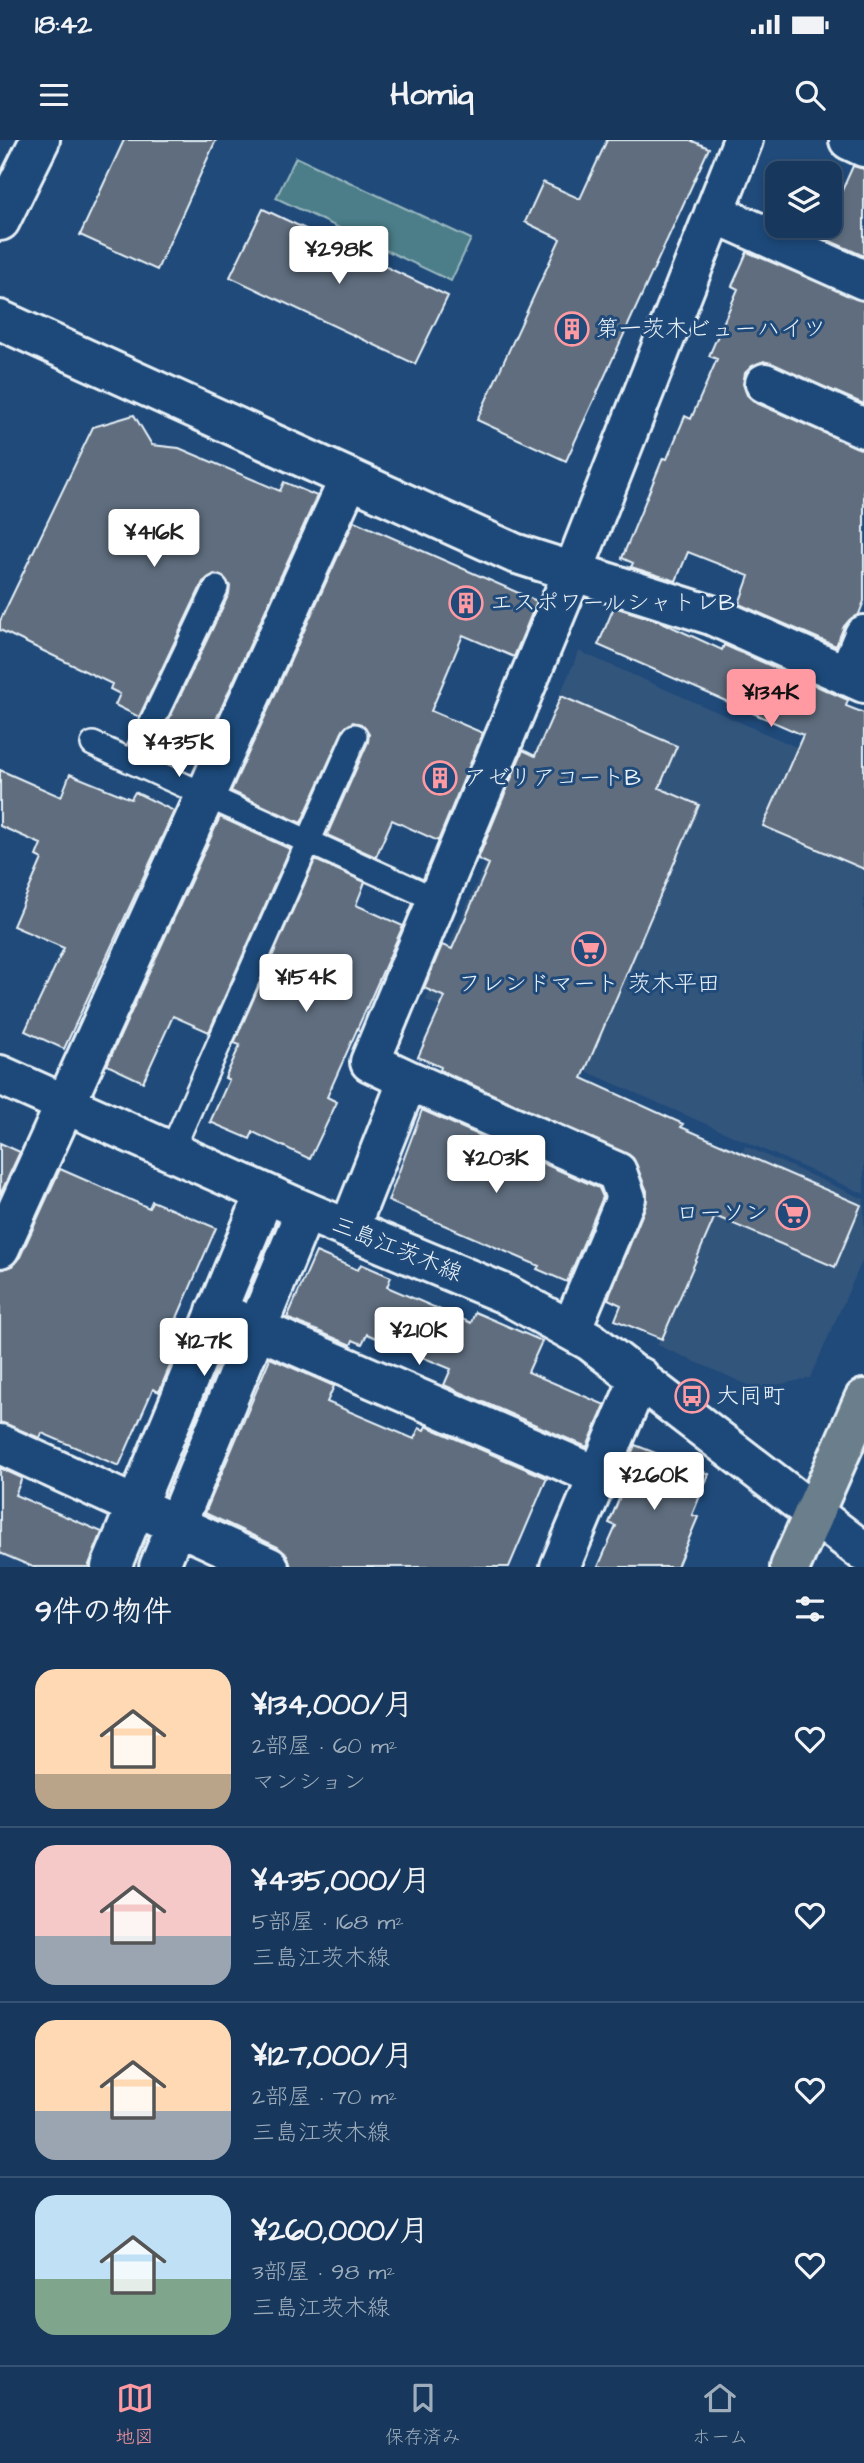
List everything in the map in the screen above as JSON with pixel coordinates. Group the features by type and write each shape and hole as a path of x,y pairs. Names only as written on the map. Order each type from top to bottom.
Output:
{"main road":[{"path":"790,1567 864,1399"}],"street":[{"path":"0,221 40,140"},
{"path":"571,1330 626,1198 617,1171 370,1062 573,572 743,140"},
{"path":"849,140 864,147"},
{"path":"714,213 864,280"},
{"path":"0,320 514,553 711,615 855,679 864,635"},
{"path":"765,383 864,428"},
{"path":"0,1248 63,1104 349,479"},
{"name":"三島江茨木線","path":"0,1075 265,1194 505,1294 571,1330 640,1377 864,1552"},
{"path":"349,1229 408,1080"},
{"path":"111,1567 265,1194"},
{"path":"159,1567 305,1211"},
{"path":"216,1311 598,1476"},
{"path":"560,1567 640,1377"},
{"path":"0,1444 269,1567"}],"lane":[{"path":"133,762 216,588"},
{"path":"171,1152 355,736"},
{"path":"93,744 437,900"}],"shaded area":[{"path":"579,651 864,777 864,1194 425,1000"},
{"path":"745,1146 864,1199 864,1257 810,1378 757,1389 657,1345"}],"green space":[{"path":"296,157 471,239 451,281 276,198"}],"building":[{"path":"124,140 216,140 157,270 80,235"},
{"name":"第一茨木ビューハイツ","path":"607,140 690,140 709,148 566,461 477,420 560,239 525,222 543,182 580,199"},
{"path":"853,166 864,169 864,256 823,238 842,238 842,191"},
{"path":"263,209 448,296 415,364 230,277"},
{"path":"747,252 864,301 864,404 764,361 752,366 745,373 743,384 747,395 756,403 864,450 864,601 859,614 844,626 836,646 739,604 749,576 688,552 676,581 631,567 633,563 622,558 663,458 667,459 685,416 691,419 717,359 709,356 738,289 732,286"},
{"path":"134,415 152,445 179,448 280,491 284,482 317,496 201,753 161,736 229,594 230,586 223,576 214,574 203,582 139,717 115,705 120,694 110,689 112,684 0,630 0,621 93,427"},
{"path":"354,521 537,601 514,657 463,635 431,711 483,733 438,841 392,820 376,857 327,835 368,742 369,734 361,724 353,722 343,730 301,823 231,791"},
{"path":"614,607 659,621 722,650 724,645 848,700 846,706 864,713 864,869 763,826 803,735 598,645"},
{"path":"561,696 677,746 659,788 699,805 582,1078 683,1124 681,1127 861,1205 835,1267 715,1216 662,1339 615,1320 621,1305 608,1299 646,1205 647,1191 633,1158 440,1070 441,1067 418,1057 445,997 424,988 442,945 452,949 489,864 478,859 523,750 535,756"},
{"path":"0,770 61,797 70,774 131,799 135,792 174,811 64,1049 25,1031 64,948 13,926 42,859 36,856 41,844 0,826"},
{"path":"220,817 290,849 209,1032 173,1016 143,1082 107,1065"},
{"path":"315,860 365,882 356,905 403,926 327,1097 337,1102 310,1159 253,1132 250,1139 210,1122 229,1080 225,1078 240,1045 234,1043"},
{"path":"422,1110 599,1188 603,1197 567,1282 537,1269 539,1266 388,1201"},
{"path":"0,1143 20,1152 0,1195"},
{"path":"60,1169 149,1208 152,1201 216,1228 177,1318 188,1323 159,1392 153,1389 119,1466 42,1433 40,1438 0,1422 0,1270 12,1266 20,1257"},
{"path":"316,1252 358,1270 361,1264 391,1277 387,1287 471,1323 475,1312 542,1341 528,1372 605,1405 587,1447 444,1385 451,1369 367,1334 362,1344 353,1340 351,1345 287,1318"},
{"path":"270,1358 334,1386 327,1402 414,1439 419,1428 424,1430 426,1426 547,1478 509,1567 291,1567 287,1555 278,1547 205,1513"},
{"path":"635,1445 709,1474 692,1515 698,1517 677,1567 598,1567 616,1526 609,1523 627,1480 621,1478"},
{"path":"0,1468 22,1478 15,1495 102,1532 88,1567 33,1567 0,1553"}],"place":[{"name":"第一茨木ビューハイツ","path":"572,329"},
{"name":"エスポワールシャトレB","path":"466,603"},
{"name":"アゼリアコートB","path":"440,778"},
{"name":"フレンドマート 茨木平田","path":"589,949"},
{"name":"ローソン","path":"793,1213"},
{"name":"大同町","path":"692,1396"}]}
